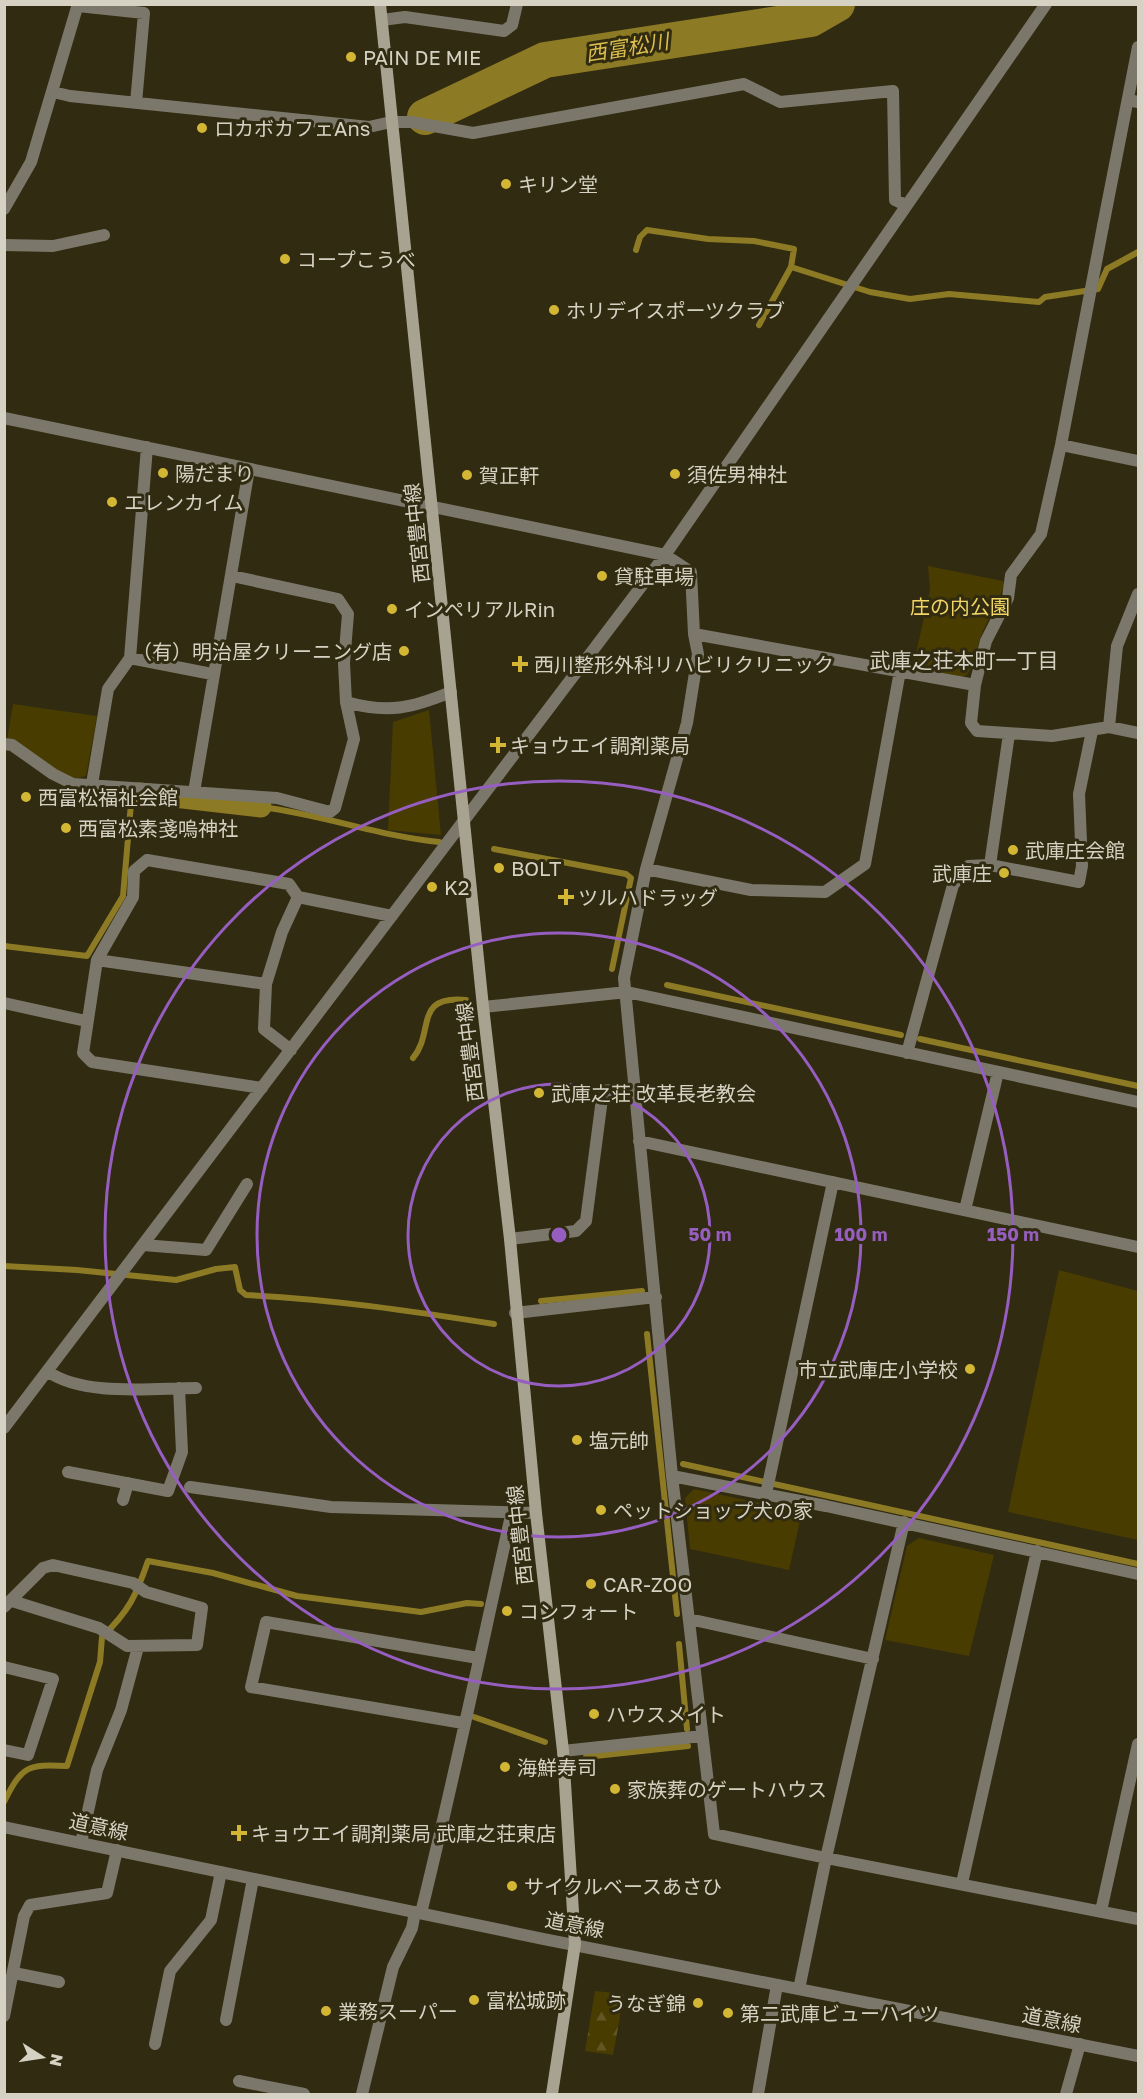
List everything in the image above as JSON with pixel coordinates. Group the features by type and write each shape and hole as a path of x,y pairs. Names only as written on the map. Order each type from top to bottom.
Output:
{"main road":[{"name":"西宮豊中線","path":"380,4 483,1007 510,1239 515,1313 536,1513 564,1751 575,1944 552,2094"}],"street":[{"path":"382,20 405,17 504,31 512,25 517,4"},
{"path":"4,1428 665,555 1046,4"},
{"path":"4,210 31,162 78,5 144,13 136,103"},
{"path":"1138,47 1133,101 1103,226 1061,445 1041,534 1011,575 1008,598 986,641 975,685 971,723 977,731 1009,734 1052,736 1109,727 1138,733"},
{"path":"53,92 70,96 369,127 391,122 411,122 473,133 744,84 780,102 893,91 895,200 906,205"},
{"path":"4,245 53,246 104,236"},
{"path":"4,418 665,555 691,572 694,634 698,654 687,723 646,869 624,978 672,1476 714,1834 1138,1919"},
{"path":"1061,445 1138,461"},
{"path":"92,784 108,689 130,658 147,447"},
{"path":"194,792 212,674 232,576 249,469"},
{"path":"4,744 12,745 53,774 73,784 277,798 330,812 335,808 354,739 346,702 344,663 348,614 338,599 232,576"},
{"path":"1109,727 1117,646 1138,594"},
{"path":"694,634 975,685"},
{"path":"130,658 212,674"},
{"path":"646,869 751,890 825,892 865,864 900,671"},
{"path":"346,702 393,710 425,703 451,692"},
{"path":"907,1053 953,885 968,866 990,865 1079,882 1082,866 1079,794 1092,730"},
{"path":"990,865 1009,734"},
{"path":"262,1088 92,1062 83,1053 96,960 133,897 134,871 147,860 289,884 298,897 392,916"},
{"path":"291,1050 264,1029 266,984 282,932 298,897"},
{"path":"96,960 266,984"},
{"path":"483,1007 627,992 1138,1102"},
{"path":"4,1003 86,1022"},
{"path":"965,1210 999,1072"},
{"path":"510,1239 576,1231 586,1221 603,1091 634,1087"},
{"path":"639,1141 1138,1247"},
{"path":"767,1487 833,1182"},
{"path":"143,1245 206,1250 247,1184"},
{"path":"515,1313 656,1297"},
{"path":"47,1371 60,1380 101,1388 196,1388"},
{"path":"68,1472 168,1491 182,1452 179,1388"},
{"path":"672,1476 767,1487 904,1522 1138,1574"},
{"path":"123,1500 128,1483"},
{"path":"190,1487 331,1507 536,1513"},
{"path":"362,2094 393,1966 418,1912 451,1791 463,1723 512,1511"},
{"path":"800,1989 826,1858 904,1522"},
{"path":"962,1883 1037,1551"},
{"path":"53,1565 133,1583 146,1592 202,1608 197,1645 138,1647 127,1646 99,1628 8,1604 43,1568 53,1565"},
{"path":"688,1619 873,1659"},
{"path":"463,1723 251,1687 266,1622 478,1658"},
{"path":"81,1843 97,1770 122,1710 138,1647"},
{"path":"4,1667 53,1679 28,1755 4,1750"},
{"path":"564,1751 702,1736"},
{"path":"1101,1911 1138,1744"},
{"name":"道意線","path":"4,1827 777,1985 1138,2056"},
{"path":"4,2016 24,1916 30,1905 107,1893 117,1850"},
{"path":"155,2044 170,1971 211,1920 221,1872"},
{"path":"226,2020 253,1879"},
{"path":"14,1973 59,1982"},
{"path":"758,2094 777,1985"},
{"path":"1066,2094 1080,2044"},
{"path":"239,2081 304,2094"}],"green space":[{"name":"庄の内公園","path":"928,566 1003,581 1005,585 983,631 968,674 963,677 913,667 930,590"},
{"path":"13,704 97,716 86,776 72,779 7,740"},
{"path":"429,710 441,835 388,830 393,722"},
{"path":"1059,1270 1138,1291 1138,1540 1008,1512"},
{"path":"694,1489 802,1512 789,1570 690,1549 685,1498"},
{"path":"919,1538 994,1555 969,1656 885,1640 907,1546"},
{"path":"595,1991 624,1994 613,2055 585,2051"}],"waterway":[{"name":"西富松川","path":"425,117 545,60 811,19 837,4"},
{"path":"636,250 640,237 647,230 708,239 754,241 794,249 791,267 870,292 910,299 949,294 1039,302 1045,297 1098,289 1107,269 1138,252"},
{"path":"759,325 791,267"},
{"path":"4,946 87,956 123,896 132,792"},
{"path":"139,793 261,807"},
{"path":"261,807 394,835 439,842"},
{"path":"494,849 626,874 631,878 612,969"},
{"path":"667,985 901,1035"},
{"path":"413,1058 419,1048 432,1009 438,1003 449,1000 466,1000"},
{"path":"920,1039 1138,1086"},
{"path":"4,1266 77,1270 176,1280 216,1269 235,1267 240,1290 246,1295 370,1306 494,1324"},
{"path":"541,1301 642,1291"},
{"path":"647,1334 677,1614"},
{"path":"683,1464 1138,1564"},
{"path":"4,1802 21,1774 27,1770 43,1766 67,1766 100,1662 102,1637 131,1602 148,1561 213,1573 297,1596 374,1606 421,1612 467,1603 481,1604"},
{"path":"679,1644 687,1729"},
{"path":"474,1717 545,1742"},
{"path":"586,1757 688,1746"}],"place":[{"name":"PAIN DE MIE","path":"351,57"},
{"name":"ロカボカフェAns","path":"202,128"},
{"name":"キリン堂","path":"506,184"},
{"name":"コープこうべ","path":"285,259"},
{"name":"ホリデイスポーツクラブ","path":"554,310"},
{"name":"陽だまり","path":"163,473"},
{"name":"須佐男神社","path":"675,474"},
{"name":"賀正軒","path":"467,475"},
{"name":"エレンカイム","path":"112,502"},
{"name":"貸駐車場","path":"602,576"},
{"name":"インペリアルRin","path":"392,609"},
{"name":"（有）明治屋クリーニング店","path":"404,651"},
{"name":"西川整形外科リハビリクリニック","path":"520,664"},
{"name":"キョウエイ調剤薬局","path":"498,745"},
{"name":"西富松福祉会館","path":"26,797"},
{"name":"西富松素戔嗚神社","path":"66,828"},
{"name":"武庫庄会館","path":"1013,850"},
{"name":"BOLT","path":"499,868"},
{"name":"武庫庄","path":"1004,873"},
{"name":"K2","path":"432,887"},
{"name":"ツルハドラッグ","path":"566,897"},
{"name":"武庫之荘 改革長老教会","path":"539,1093"},
{"name":"市立武庫庄小学校","path":"970,1369"},
{"name":"塩元帥","path":"577,1440"},
{"name":"ペットショップ犬の家","path":"601,1510"},
{"name":"CAR-ZOO","path":"591,1584"},
{"name":"コンフォート","path":"507,1611"},
{"name":"ハウスメイト","path":"594,1714"},
{"name":"海鮮寿司","path":"505,1767"},
{"name":"家族葬のゲートハウス","path":"615,1789"},
{"name":"キョウエイ調剤薬局 武庫之荘東店","path":"239,1833"},
{"name":"サイクルベースあさひ","path":"512,1886"},
{"name":"富松城跡","path":"474,2000"},
{"name":"うなぎ錦","path":"698,2003"},
{"name":"業務スーパー","path":"326,2011"},
{"name":"第二武庫ビューハイツ","path":"728,2013"}],"district":[{"name":"武庫之荘本町一丁目","path":"964,660"}]}
